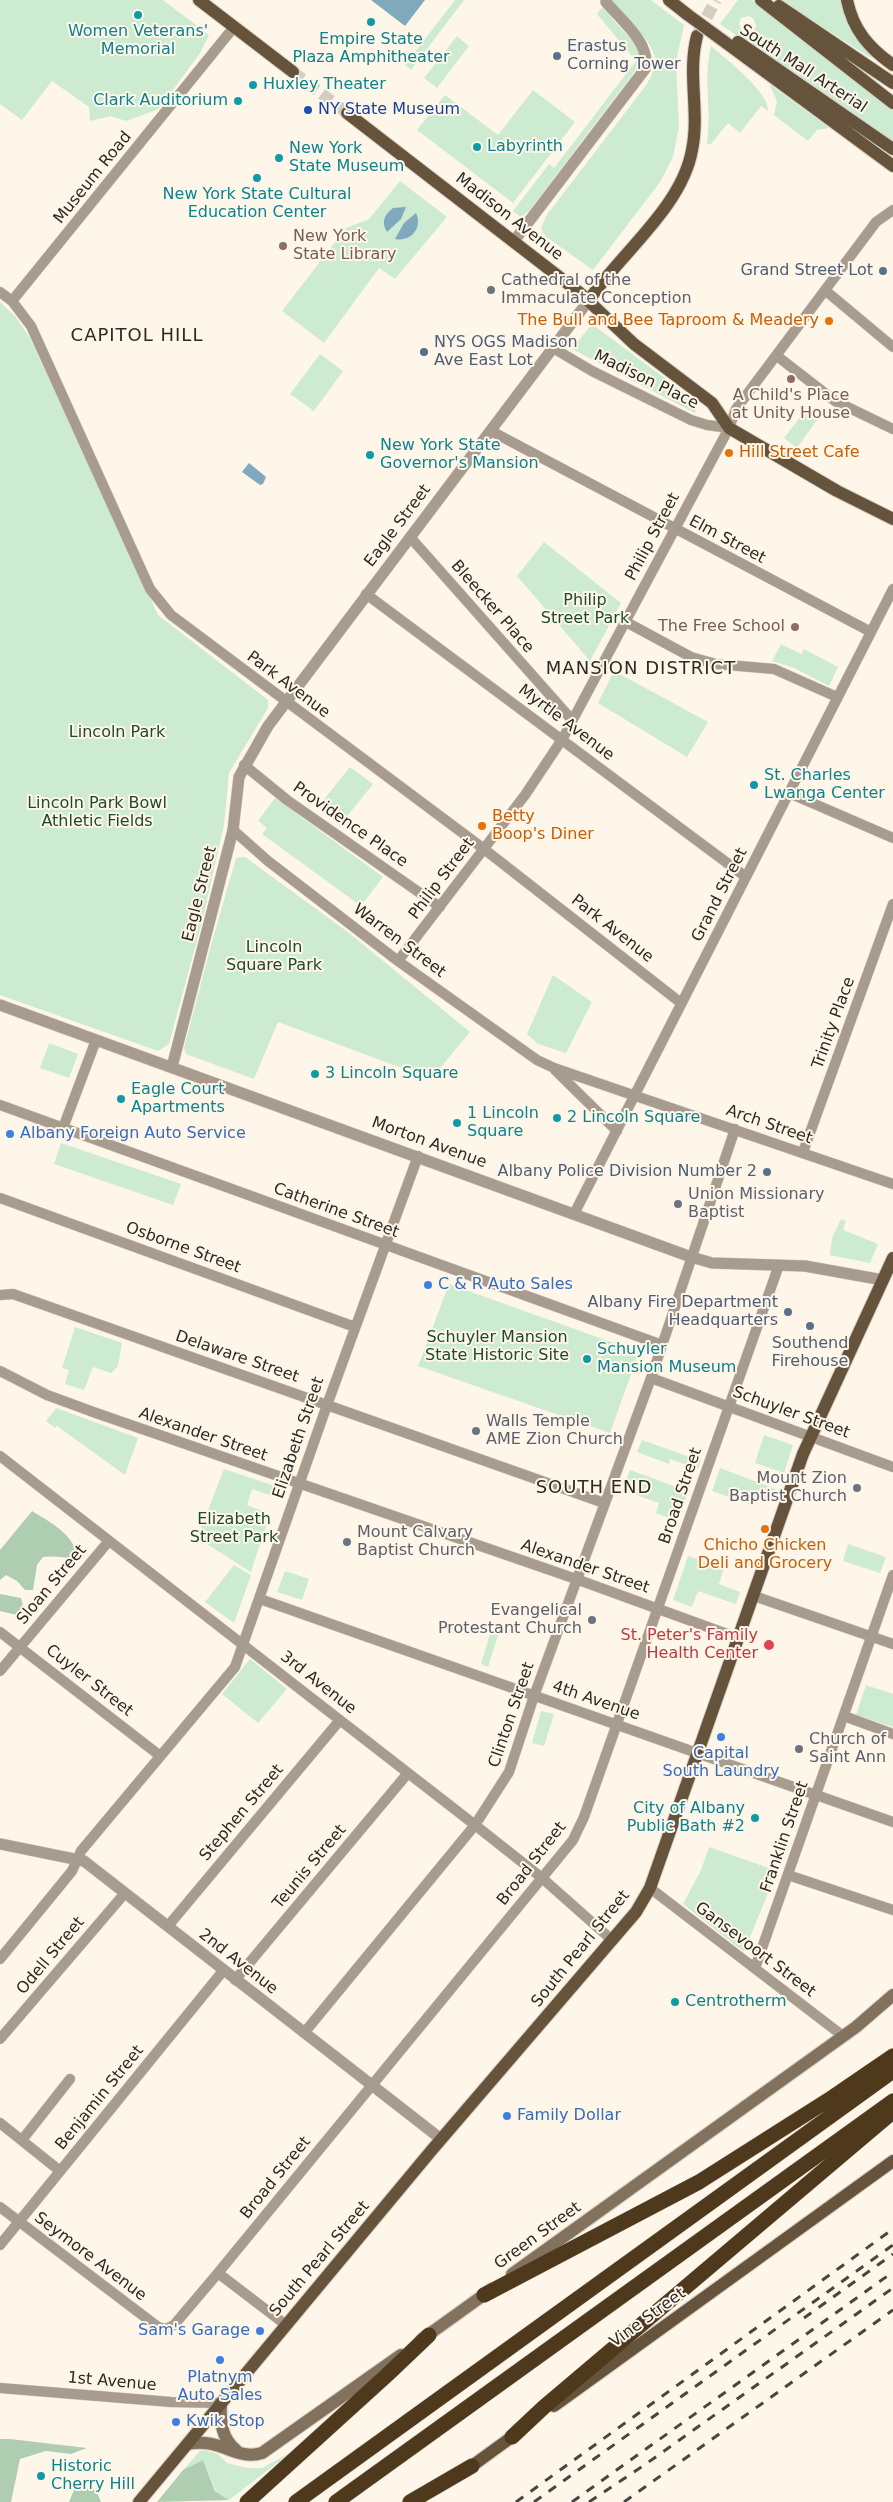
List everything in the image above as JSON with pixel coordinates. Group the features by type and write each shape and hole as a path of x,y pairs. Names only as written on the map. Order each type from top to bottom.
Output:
{"highway":[{"path":"484,2295 699,2182 833,2097 893,2056"},
{"path":"296,2502 893,2071"},
{"path":"336,2502 893,2101"},
{"path":"512,2437 544,2407 893,2112"},
{"path":"247,2502 429,2335"},
{"path":"410,2502 472,2466"}],"main road":[{"path":"198,0 293,72"},
{"name":"South Mall Arterial","path":"669,0 714,34 744,46 893,149"},
{"name":"South Mall Arterial","path":"762,0 893,103"},
{"path":"769,0 806,22 893,83"},
{"path":"847,0 854,23 864,40 893,66"},
{"path":"714,34 893,166"},
{"name":"Eagle Street","path":"589,300 612,269 630,252 674,193 686,173 694,139 692,63 698,36"},
{"name":"Madison Avenue","path":"347,113 589,300 634,344 712,404 729,428 838,491 893,519"},
{"name":"South Pearl Street","path":"139,2502 441,2139 636,1912 650,1888 810,1436 888,1282 893,1258"},
{"name":"Green Street","path":"188,2444 211,2442 242,2454 256,2455 270,2450 856,2027 893,1995"},
{"path":"856,2027 893,2004"},
{"name":"Vine Street","path":"423,2502 893,2161"},
{"path":"221,2403 222,2430 233,2448 242,2454"}],"street":[{"path":"514,241 645,69 647,58 644,48 606,2"},
{"name":"Museum Road","path":"12,301 234,27"},
{"name":"Philip Street","path":"398,961 524,795 563,738 626,622 673,529 729,428 736,409 876,222 893,210"},
{"path":"826,291 893,347"},
{"name":"Park Avenue","path":"0,292 12,301 31,326 108,499 158,603 171,616 484,849 682,1003"},
{"name":"Eagle Street","path":"172,1067 233,830 239,777 244,765 285,702 589,300"},
{"name":"Madison Place","path":"553,348 592,371 691,420 707,425 729,428"},
{"path":"777,356 835,401 893,429"},
{"name":"Elm Street","path":"491,431 673,529 871,632"},
{"name":"Bleecker Place","path":"410,536 572,720"},
{"name":"Grand Street","path":"574,1214 893,589"},
{"name":"Myrtle Avenue","path":"366,594 563,738 746,877"},
{"path":"626,622 691,657 716,664 779,671 837,697"},
{"name":"Providence Place","path":"244,765 287,800 440,907"},
{"path":"789,793 893,838"},
{"name":"Warren Street","path":"233,830 268,861 398,961 516,1046 554,1068 635,1094"},
{"name":"Trinity Place","path":"803,1152 893,904"},
{"name":"Morton Avenue","path":"0,1005 691,1257 712,1263 779,1265 830,1270 888,1282"},
{"path":"63,1128 96,1040"},
{"name":"Warren Street","path":"554,1068 617,1131"},
{"name":"Arch Street","path":"635,1094 893,1184"},
{"name":"Catherine Street","path":"0,1105 662,1345"},
{"name":"Clinton Street","path":"304,2033 475,1825 509,1772 576,1579 651,1378 736,1129"},
{"name":"Elizabeth Street","path":"0,1959 72,1871 81,1851 159,1755 235,1667 384,1245 418,1156"},
{"name":"Osborne Street","path":"0,1198 355,1327"},
{"name":"Broad Street","path":"164,2329 174,2325 218,2273 574,1840 584,1817 779,1265"},
{"name":"Delaware Street","path":"1,1298 13,1294 604,1503"},
{"name":"Alexander Street","path":"0,1371 47,1395 299,1485 576,1579 738,1638"},
{"name":"Schuyler Street","path":"651,1378 893,1467"},
{"name":"3rd Avenue","path":"0,1456 108,1542 475,1825 542,1878 612,1940"},
{"name":"Sloan Street","path":"0,1671 108,1542"},
{"name":"Franklin Street","path":"755,1968 893,1575"},
{"path":"754,1596 893,1644"},
{"name":"4th Avenue","path":"260,1599 893,1822"},
{"name":"Cuyler Street","path":"0,1632 159,1755"},
{"path":"844,1716 893,1734"},
{"name":"Stephen Street","path":"168,1926 340,1720"},
{"name":"Teunis Street","path":"235,1980 408,1773"},
{"name":"2nd Avenue","path":"0,1844 84,1861 441,2139"},
{"path":"788,1875 893,1910"},
{"name":"Gansevoort Street","path":"650,1888 843,2036"},
{"name":"Odell Street","path":"0,2039 125,1893"},
{"name":"Benjamin Street","path":"0,2245 223,1970"},
{"path":"22,2140 70,2079"},
{"path":"0,2123 60,2171"},
{"name":"Seymore Avenue","path":"0,2207 158,2327 164,2329"},
{"path":"218,2273 286,2325"},
{"name":"1st Avenue","path":"0,2388 171,2402 221,2403"}],"green space":[{"path":"0,0 163,0 209,35 200,53 159,109 126,121 111,116 90,121 89,107 52,81 22,120 0,104"},
{"path":"455,0 464,0 411,70 405,65"},
{"path":"609,0 651,0 684,25 676,62 679,127 673,157 660,182 593,270 545,236 541,229 546,216 647,84 654,69 655,58 649,44 629,19"},
{"path":"738,0 752,0 893,110 893,143 720,24","holes":["748,16 753,18 756,25 754,31 747,33 742,31 739,24 741,18"]},
{"path":"780,0 843,0 873,55 871,58"},
{"path":"604,5 613,20 636,47 641,63 529,211 521,217 513,211 549,164 554,168 636,61 597,14"},
{"path":"457,36 469,46 437,88 424,78"},
{"path":"711,46 755,86 767,104 768,111 761,106 740,133 728,123 710,145 707,143 709,118 708,70"},
{"path":"769,84 828,128 817,130 808,141 774,115 777,101"},
{"path":"533,90 575,122 513,203 417,130 445,95 498,135"},
{"path":"400,181 447,217 395,279 379,268 324,343 282,311 346,228 369,219"},
{"name":"Lincoln Park","path":"0,302 15,316 30,338 158,615 268,700 268,708 229,773 224,825 202,922 169,1044 158,1051 0,995"},
{"path":"592,324 698,403 695,413 572,349"},
{"path":"320,354 343,371 314,411 290,394"},
{"path":"807,408 819,417 797,448 784,438"},
{"name":"Philip Street Park","path":"544,542 621,603 590,661 517,576"},
{"path":"781,644 801,654 804,649 838,667 829,686 794,668 772,661"},
{"path":"614,671 708,722 687,757 598,703"},
{"path":"531,686 559,717 555,722 523,696"},
{"path":"350,767 373,784 340,825 318,807"},
{"path":"275,798 383,877 361,906 262,834 267,828 258,821"},
{"name":"Lincoln Square Park","path":"245,857 349,933 470,1032 431,1079 278,1022 254,1079 186,1054 184,1048 236,858"},
{"path":"553,975 592,1002 566,1053 538,1044 527,1034"},
{"path":"49,1043 78,1054 69,1078 40,1068"},
{"path":"61,1143 181,1184 173,1205 54,1164"},
{"path":"841,1219 846,1221 843,1230 878,1244 870,1263 830,1255 832,1238"},
{"name":"Schuyler Mansion State Historic Site","path":"449,1284 639,1352 610,1433 418,1366"},
{"path":"75,1327 122,1343 118,1366 111,1373 93,1367 84,1390 65,1384 69,1370 62,1368"},
{"path":"56,1408 138,1438 125,1475 57,1426 55,1428 46,1421"},
{"path":"764,1435 793,1445 784,1473 755,1463"},
{"path":"642,1440 701,1461 698,1469 670,1459 669,1464 637,1452"},
{"path":"720,1468 778,1490 774,1502 756,1496 752,1505 712,1491"},
{"name":"Elizabeth Street Park","path":"224,1469 281,1488 278,1498 252,1489 247,1505 270,1514 251,1572 197,1538"},
{"path":"630,1470 688,1491 677,1521 656,1513 659,1503 622,1490"},
{"path":"32,1511 67,1536 76,1549 79,1558 43,1557 37,1565 33,1590 25,1590 17,1581 6,1575 0,1580 0,1550"},
{"path":"848,1544 886,1557 880,1573 843,1561"},
{"path":"688,1556 724,1568 719,1584 740,1592 736,1604 698,1591 692,1607 673,1600"},
{"path":"234,1565 251,1575 234,1623 205,1602"},
{"path":"285,1571 309,1579 302,1600 277,1592"},
{"path":"0,1594 21,1598 24,1610 21,1616 0,1611"},
{"path":"491,1630 499,1632 488,1667 481,1664"},
{"path":"250,1659 287,1689 258,1723 222,1694"},
{"path":"866,1685 893,1694 893,1727 856,1715"},
{"path":"541,1711 554,1714 544,1746 532,1743"},
{"path":"709,1847 777,1871 744,1952 683,1904 701,1870"},
{"path":"0,2439 87,2448 71,2454 46,2451 20,2459 11,2502 0,2502"},
{"path":"204,2450 218,2454 227,2463 247,2468 262,2468 290,2453 229,2500 216,2491 203,2460 183,2470 200,2451"},
{"path":"203,2460 215,2491 229,2500 157,2502 183,2470"},
{"path":"75,2488 96,2490 101,2502 69,2502"}],"water":[{"path":"371,0 425,0 405,26"},
{"path":"406,207 401,219 387,232 384,219 387,213 393,208"},
{"path":"416,213 418,224 414,233 406,238 395,239 404,223"},
{"path":"249,463 266,477 263,484 260,485 242,472"}],"tunnel":[{"path":"698,33 716,0"},
{"path":"293,72 347,113"}],"railway":[{"path":"516,2502 893,2229"},
{"path":"534,2502 893,2245"},
{"path":"804,2318 893,2254"},
{"path":"572,2502 893,2272"},
{"path":"589,2502 643,2466 893,2288"},
{"path":"624,2502 893,2310"}],"place":[{"name":"Women Veterans' Memorial","path":"138,15"},
{"name":"Empire State Plaza Amphitheater","path":"371,22"},
{"name":"Erastus Corning Tower","path":"557,56"},
{"name":"Huxley Theater","path":"253,85"},
{"name":"Clark Auditorium","path":"238,101"},
{"name":"NY State Museum","path":"308,110"},
{"name":"Labyrinth","path":"477,147"},
{"name":"New York State Museum","path":"279,158"},
{"name":"New York State Cultural Education Center","path":"257,178"},
{"name":"New York State Library","path":"283,246"},
{"name":"Grand Street Lot","path":"883,271"},
{"name":"Cathedral of the Immaculate Conception","path":"491,290"},
{"name":"The Bull and Bee Taproom & Meadery","path":"829,321"},
{"name":"NYS OGS Madison Ave East Lot","path":"424,352"},
{"name":"A Child's Place at Unity House","path":"791,379"},
{"name":"Hill Street Cafe","path":"729,453"},
{"name":"New York State Governor's Mansion","path":"370,455"},
{"name":"The Free School","path":"795,627"},
{"name":"St. Charles Lwanga Center","path":"754,785"},
{"name":"Betty Boop's Diner","path":"482,826"},
{"name":"3 Lincoln Square","path":"315,1074"},
{"name":"Eagle Court Apartments","path":"121,1099"},
{"name":"2 Lincoln Square","path":"557,1118"},
{"name":"1 Lincoln Square","path":"457,1123"},
{"name":"Albany Foreign Auto Service","path":"10,1134"},
{"name":"Albany Police Division Number 2","path":"767,1172"},
{"name":"Union Missionary Baptist","path":"678,1204"},
{"name":"C & R Auto Sales","path":"428,1285"},
{"name":"Albany Fire Department Headquarters","path":"788,1312"},
{"name":"Southend Firehouse","path":"810,1326"},
{"name":"Schuyler Mansion Museum","path":"587,1359"},
{"name":"Walls Temple AME Zion Church","path":"476,1431"},
{"name":"Mount Zion Baptist Church","path":"857,1488"},
{"name":"Chicho Chicken Deli and Grocery","path":"765,1529"},
{"name":"Mount Calvary Baptist Church","path":"347,1542"},
{"name":"Evangelical Protestant Church","path":"592,1620"},
{"name":"St. Peter's Family Health Center","path":"769,1645"},
{"name":"Capital South Laundry","path":"721,1737"},
{"name":"Church of Saint Ann","path":"799,1749"},
{"name":"City of Albany Public Bath #2","path":"755,1818"},
{"name":"Centrotherm","path":"675,2002"},
{"name":"Family Dollar","path":"507,2116"},
{"name":"Sam's Garage","path":"260,2331"},
{"name":"Platnym Auto Sales","path":"220,2360"},
{"name":"Kwik Stop","path":"176,2422"},
{"name":"Historic Cherry Hill","path":"41,2476"}],"district":[{"name":"CAPITOL HILL","path":"137,336"},
{"name":"MANSION DISTRICT","path":"641,669"},
{"name":"SOUTH END","path":"594,1488"}],"park label":[{"name":"Lincoln Park Bowl Athletic Fields","path":"97,813"}]}
